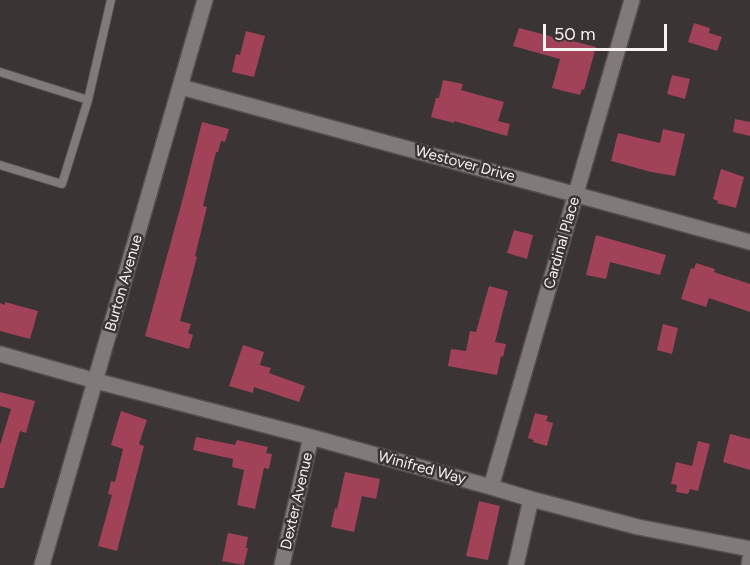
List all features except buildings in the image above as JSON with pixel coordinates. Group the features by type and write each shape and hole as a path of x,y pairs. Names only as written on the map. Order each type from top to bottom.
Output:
{"street":[{"name":"Burton Avenue","path":"42,565 205,0"},
{"name":"Cardinal Place","path":"491,487 632,0"},
{"name":"Westover Drive","path":"181,87 750,242"},
{"name":"Winifred Way","path":"0,354 638,527 750,549"},
{"name":"Dexter Avenue","path":"282,565 311,437"},
{"path":"516,565 531,499"},
{"path":"749,565 750,558"}],"lane":[{"path":"0,165 62,184 88,100 111,0"},
{"path":"0,72 88,100"}]}
